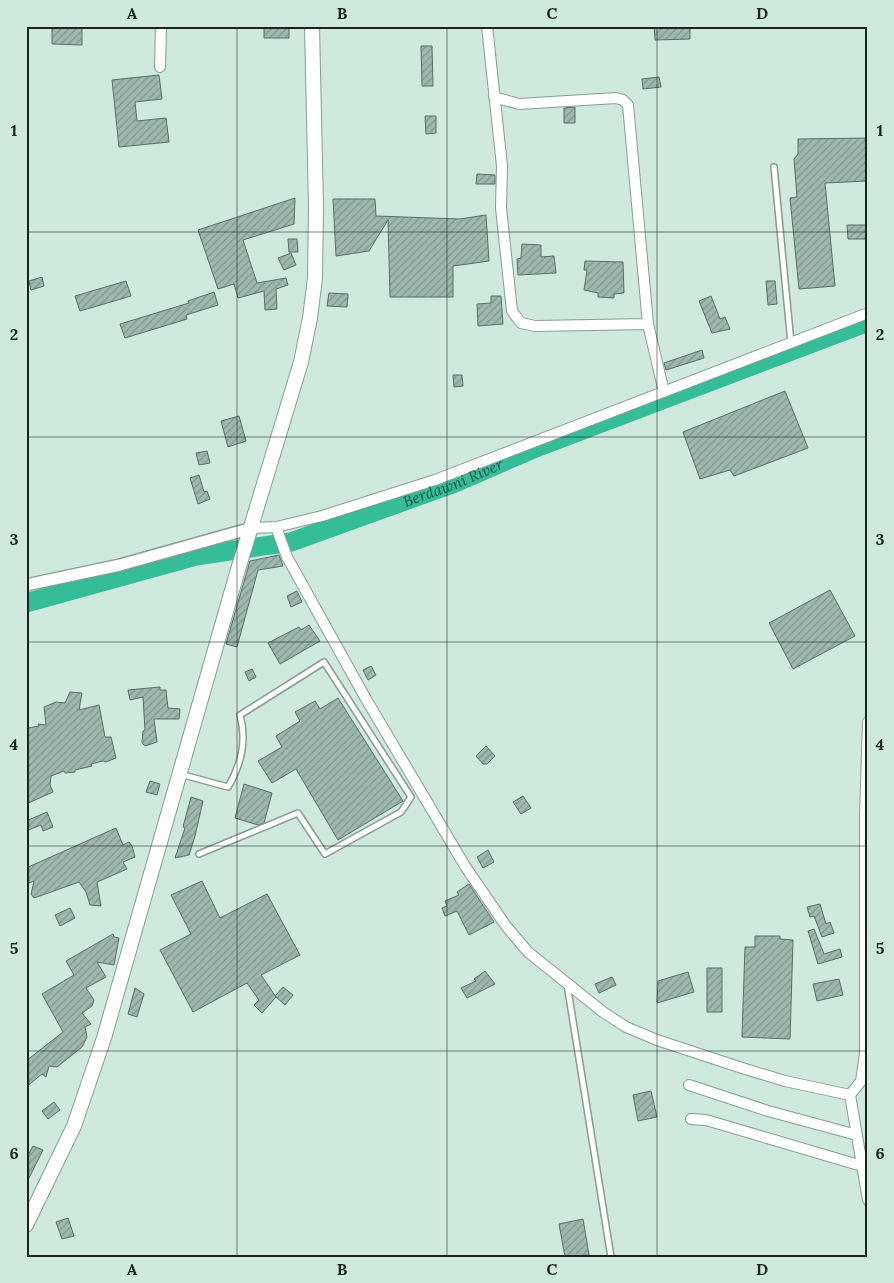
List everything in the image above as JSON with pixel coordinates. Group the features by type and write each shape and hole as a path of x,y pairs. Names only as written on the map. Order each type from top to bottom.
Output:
{"main road":[{"path":"26,1224 74,1126 90,1082 237,573 290,404 310,318 315,278 316,207 312,26"}],"street":[{"path":"160,67 161,26"},
{"path":"487,26 502,166 501,208 506,265 514,317 521,323 535,326 648,324"},
{"path":"494,97 519,104 616,98 623,100 628,105 648,324 664,392"},
{"path":"26,585 120,565 322,516 434,480 868,313"},
{"path":"276,527 286,557 366,699 465,866 516,939 567,984 626,1027 658,1040 785,1081 850,1095"},
{"path":"850,1095 861,1082 865,1054 865,818 868,722"},
{"path":"690,1085 768,1111 857,1134"},
{"path":"850,1095 868,1200"},
{"path":"691,1119 706,1120 862,1166"}],"lane":[{"path":"774,167 791,344"},
{"path":"180,774 228,787 238,772 245,732 240,716 324,662 411,797 401,812 325,854 298,813 199,854"},
{"path":"567,984 611,1257"}],"building":[{"path":"52,26 82,26 82,45 52,44"},
{"path":"264,26 289,26 289,38 264,38"},
{"path":"654,26 690,26 690,39 655,40"},
{"path":"421,46 432,46 433,86 422,86"},
{"path":"159,75 162,99 135,102 137,121 166,118 169,142 119,147 112,80"},
{"path":"659,77 661,87 643,89 642,79"},
{"path":"575,107 575,123 564,123 564,108"},
{"path":"425,116 436,116 436,133 426,134"},
{"path":"868,138 868,181 825,183 835,286 799,289 790,198 797,197 794,159 798,154 798,139"},
{"path":"477,174 495,175 495,184 476,184"},
{"path":"295,198 294,224 243,240 257,283 286,278 288,285 276,289 277,309 265,310 264,291 238,298 234,284 218,289 198,230"},
{"path":"333,199 375,199 376,216 460,219 486,215 489,261 453,266 453,297 390,297 388,220 369,251 336,256"},
{"path":"847,225 866,225 866,239 848,239"},
{"path":"288,239 297,239 298,252 289,252"},
{"path":"522,244 541,245 541,257 554,256 556,273 518,275 517,259 521,258"},
{"path":"291,253 296,265 284,270 278,258"},
{"path":"585,261 623,262 624,293 614,294 614,298 598,297 598,293 584,290 587,270 584,270"},
{"path":"42,277 44,286 31,290 29,281"},
{"path":"126,281 131,296 80,311 75,296"},
{"path":"766,281 775,281 777,304 768,305"},
{"path":"214,292 218,305 186,315 187,319 125,338 120,324 189,303 188,301"},
{"path":"329,293 348,294 347,307 327,306"},
{"path":"491,296 501,296 503,324 478,326 477,304 491,303"},
{"path":"711,296 720,319 725,317 730,329 712,333 699,301"},
{"path":"702,350 704,358 666,370 664,363"},
{"path":"453,375 462,375 463,386 454,387"},
{"path":"785,391 808,448 734,476 730,470 700,479 683,432"},
{"path":"239,416 246,441 228,447 221,421"},
{"path":"207,451 210,463 199,465 196,453"},
{"path":"199,475 204,492 207,491 210,499 198,504 190,478"},
{"path":"279,555 283,566 258,570 237,647 226,644 250,561"},
{"path":"830,590 855,636 793,669 769,623"},
{"path":"297,591 302,602 291,607 287,596"},
{"path":"309,625 320,641 280,664 268,643 299,627 301,630"},
{"path":"371,666 376,675 368,680 363,670"},
{"path":"252,669 256,677 249,681 245,672"},
{"path":"160,687 160,690 166,690 168,708 180,709 179,719 154,719 157,742 145,746 142,743 143,731 145,730 143,697 130,700 128,690"},
{"path":"70,692 82,693 79,710 99,705 105,737 111,737 116,758 106,762 91,764 92,766 75,770 75,772 65,773 64,771 51,776 50,785 53,792 26,804 26,731 28,728 39,726 38,724 46,725 44,707 56,702 65,703"},
{"path":"338,698 403,801 338,840 296,769 272,783 258,761 282,747 276,736 300,721 295,712 315,701 320,709"},
{"path":"486,746 495,756 487,764 483,764 476,756"},
{"path":"150,781 160,784 157,795 146,792"},
{"path":"244,784 272,793 264,823 258,825 235,818"},
{"path":"523,796 531,808 521,814 513,802"},
{"path":"191,797 203,801 195,836 189,855 175,858 185,828 183,827"},
{"path":"47,812 53,827 43,831 41,825 26,831 26,821"},
{"path":"116,828 123,845 129,842 132,846 135,857 123,862 127,869 97,882 101,906 90,905 86,892 79,882 34,898 31,894 34,881 26,884 26,868"},
{"path":"488,850 494,862 483,868 477,857"},
{"path":"202,881 220,918 267,894 300,955 261,975 276,997 262,1013 254,1005 259,1000 247,983 193,1012 160,950 191,934 171,895"},
{"path":"469,884 494,922 469,935 457,911 445,916 442,908 447,906 445,901 459,895 457,892"},
{"path":"820,904 826,924 830,922 834,933 822,937 814,916 810,917 807,907"},
{"path":"70,908 75,918 60,926 55,915"},
{"path":"814,929 824,954 840,949 842,957 818,964 808,931"},
{"path":"113,934 114,937 119,938 114,965 97,962 106,977 86,988 94,1000 92,1006 82,1013 91,1024 85,1027 87,1037 82,1047 57,1067 49,1066 46,1077 42,1074 26,1087 26,1061 63,1032 42,994 74,975 66,961"},
{"path":"755,936 780,936 780,939 793,940 790,1039 742,1037 745,947 755,947"},
{"path":"707,968 722,968 722,1012 707,1012"},
{"path":"485,971 495,984 467,998 461,988 476,981 474,979"},
{"path":"688,972 694,992 657,1003 658,981"},
{"path":"612,977 616,985 599,993 595,984"},
{"path":"839,979 843,995 817,1001 813,984"},
{"path":"283,987 293,995 285,1005 275,996"},
{"path":"135,988 144,994 137,1017 128,1014"},
{"path":"651,1091 657,1117 638,1121 633,1095"},
{"path":"54,1102 60,1110 48,1119 42,1111"},
{"path":"33,1146 43,1150 26,1184 26,1159"},
{"path":"68,1218 74,1236 62,1239 56,1222"},
{"path":"583,1219 589,1255 565,1257 559,1224"}],"waterway":[{"name":"Berdawni River","path":"26,603 196,556 291,542 455,483 538,447 868,322"}]}
